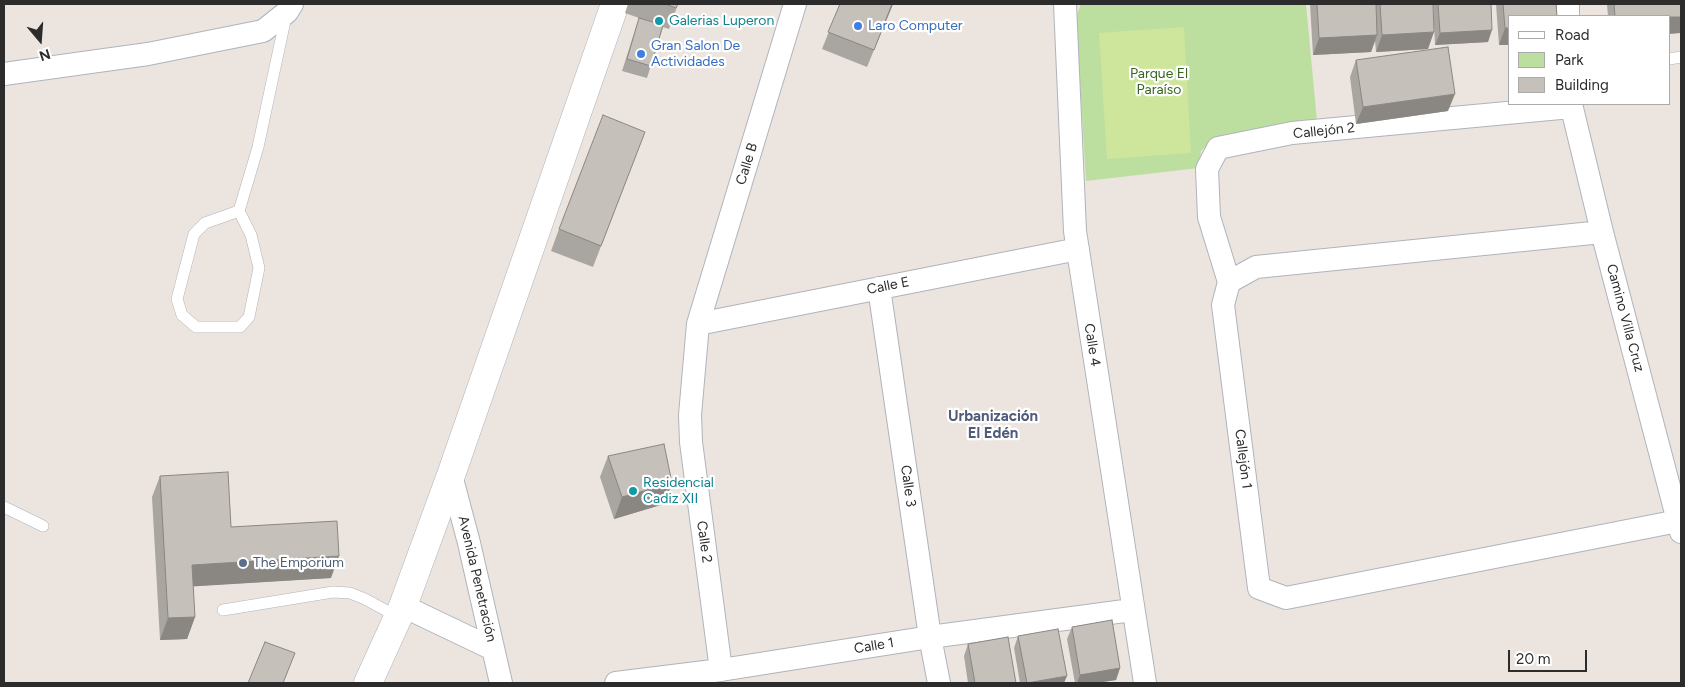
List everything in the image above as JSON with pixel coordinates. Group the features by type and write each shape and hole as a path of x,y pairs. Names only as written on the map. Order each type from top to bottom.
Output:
{"main road":[{"path":"368,683 400,612 451,476 615,4"}],"street":[{"name":"Calle B","path":"698,324 795,4"},
{"name":"Calle 4","path":"1065,4 1075,231 1144,683"},
{"path":"4,74 148,54 263,31 290,8"},
{"name":"Camino Villa Cruz","path":"1571,106 1602,232 1680,527"},
{"name":"Callejón 2","path":"1229,282 1210,217 1207,169 1218,148 1292,133 1571,106"},
{"path":"1229,282 1256,267 1602,232"},
{"name":"Calle E","path":"698,324 1078,249"},
{"name":"Callejón 1","path":"1229,282 1223,305 1259,588 1286,598 1680,527"},
{"name":"Calle 3","path":"879,288 930,637 939,683"},
{"name":"Calle 2","path":"698,324 690,415 691,442 721,670"},
{"name":"Avenida Penetración","path":"451,476 469,543 501,683"},
{"name":"Calle 1","path":"616,683 721,670 930,637 1132,610"},
{"path":"400,612 493,649"}],"lane":[{"path":"239,211 205,224 194,234 177,299 182,316 196,327 240,327 249,317 259,268 250,235 239,211 258,147 290,8"},
{"path":"4,507 43,526"},
{"path":"223,610 333,592 350,593 400,612"}],"green space":[{"name":"Parque El Paraíso","path":"1081,4 1306,4 1317,121 1211,141 1201,151 1199,168 1086,181 1076,17"},
{"path":"1184,27 1191,153 1107,159 1099,33"}],"building":[{"path":"665,4 678,4 676,8"},
{"name":"Laro Computer","path":"840,4 892,4 874,50 828,32"},
{"path":"1317,4 1376,4 1377,35 1319,38"},
{"path":"1380,4 1433,4 1434,32 1382,35"},
{"path":"1438,4 1491,4 1492,30 1440,33"},
{"path":"1503,4 1556,4 1557,15 1508,15 1508,28 1505,28"},
{"path":"1614,4 1681,4 1681,17 1670,17 1670,15 1615,15"},
{"name":"Gran Salon De Actividades","path":"639,18 663,25 651,66 627,59"},
{"path":"1448,47 1455,94 1363,107 1356,60"},
{"path":"603,115 645,132 601,246 559,229"},
{"path":"664,444 672,483 622,497 608,456"},
{"path":"228,472 231,527 337,521 339,556 192,565 195,617 168,618 160,476"},
{"path":"1112,620 1120,668 1080,675 1072,627"},
{"path":"1058,629 1067,676 1027,683 1018,636"},
{"path":"1008,637 1016,683 975,683 968,644"},
{"path":"265,642 295,653 283,683 248,683"}],"place":[{"name":"Galerias Luperon","path":"659,21"},
{"name":"Laro Computer","path":"858,26"},
{"name":"Gran Salon De Actividades","path":"641,54"},
{"name":"Residencial Cadiz XII","path":"633,491"},
{"name":"The Emporium","path":"243,563"}],"district":[{"name":"Urbanización El Edén","path":"993,426"}]}
